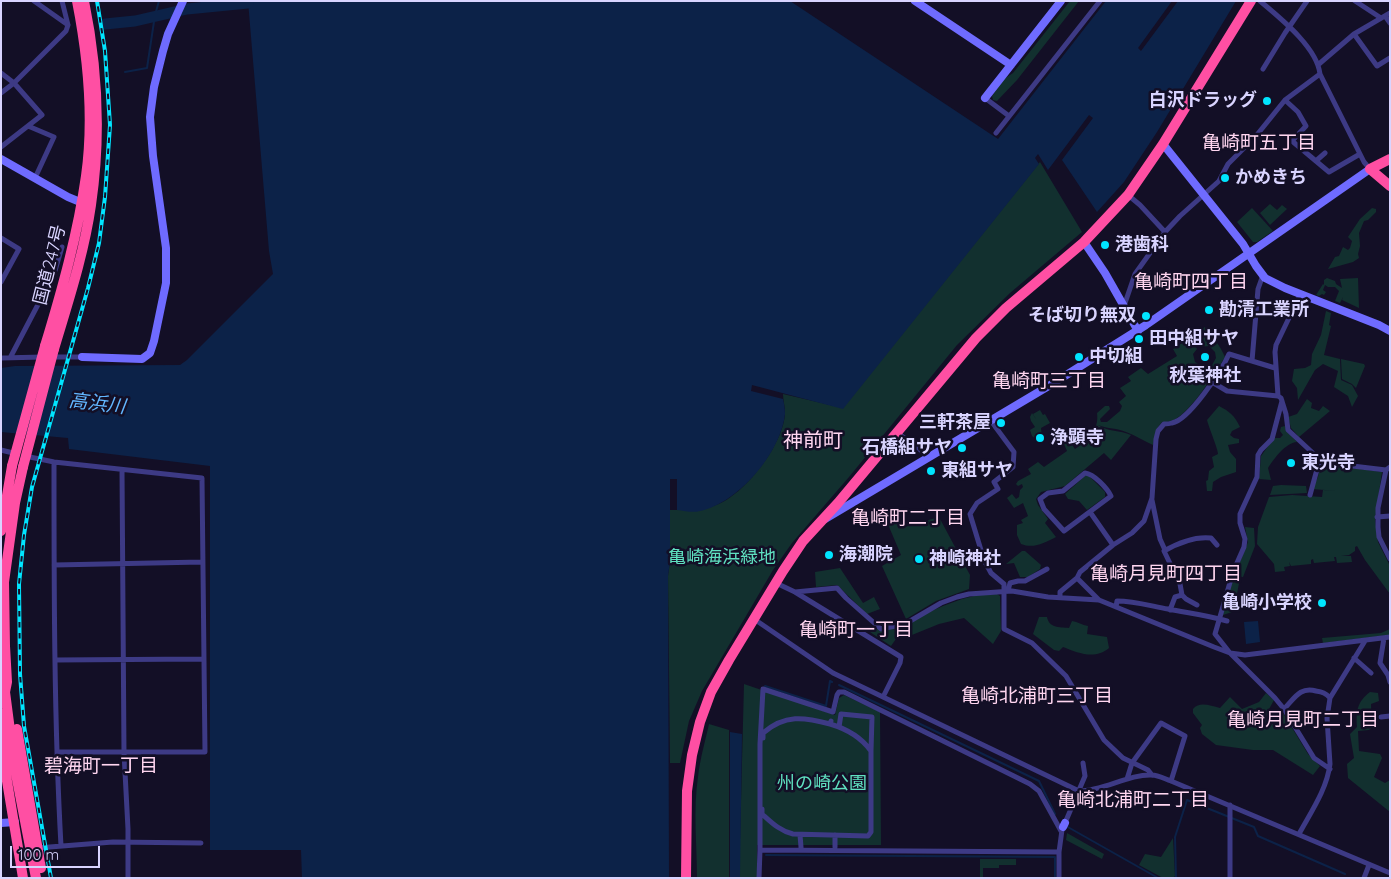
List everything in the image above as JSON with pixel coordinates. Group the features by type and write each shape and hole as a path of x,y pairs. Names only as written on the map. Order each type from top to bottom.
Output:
{"highway":[{"path":"77,1 82,34 89,122 86,204"},
{"path":"1,531 12,466 79,258 86,204 96,154 96,84 91,37 84,1"},
{"path":"686,878 687,791 692,755 700,722 719,678 803,541 962,353 992,322 1084,242 1128,195 1163,144 1251,1"},
{"path":"1390,159 1370,169 1390,186"},
{"path":"36,878 15,769 5,687 4,582 14,512 50,347"},
{"path":"5,687 10,691 42,878"},
{"path":"1,714 5,768 23,878"}],"street":[{"path":"34,1 68,25"},
{"path":"1,93 14,83 66,31 68,25 62,1"},
{"path":"1,358 82,357 142,360 150,353 166,284 166,248 153,156 150,117 154,87 163,51 168,34 183,1"},
{"path":"915,1 1011,65"},
{"path":"1010,116 985,98 1061,1"},
{"path":"996,133 1100,1"},
{"path":"821,522 1138,331 1370,169 1360,154 1320,74 1318,64 1260,1"},
{"path":"1263,69 1287,29 1307,1"},
{"path":"1355,1 1385,16 1390,23"},
{"path":"1318,64 1354,34 1385,16"},
{"path":"1354,34 1377,66 1390,58"},
{"path":"1,73 14,83 42,115 1,147"},
{"path":"1124,306 1135,274 1165,232 1219,181 1222,172 1230,162 1256,136 1286,100 1320,74"},
{"path":"1286,100 1298,112 1306,126 1292,141 1329,172 1360,154"},
{"path":"28,126 54,137 35,178"},
{"path":"1163,144 1243,244 1263,275 1278,285 1300,295 1390,331"},
{"path":"1317,160 1324,152"},
{"path":"2,159 68,197 86,204"},
{"path":"1128,195 1165,232"},
{"path":"1,238 19,248 1,282"},
{"path":"1084,242 1138,331"},
{"path":"10,358 54,274 62,247"},
{"path":"1252,361 1258,289 1263,275"},
{"path":"1300,295 1276,345 1275,368 1288,430 1319,462 1388,468 1377,517 1379,537 1388,550 1390,559"},
{"path":"1060,597 1060,592 1077,578 1080,572 1113,545 1141,526 1148,514 1152,498 1156,439 1158,431 1164,424 1173,423 1185,415 1212,382 1230,354 1275,368"},
{"path":"1212,382 1227,391 1280,399"},
{"path":"1280,399 1272,439 1258,455 1257,476 1240,514 1240,523 1245,538 1218,618 1215,634 1230,653 1284,709 1314,758 1330,769"},
{"path":"991,421 1014,452 1013,467 994,482 998,489 977,503 970,514 984,560 991,573 1004,584 1006,591 1004,629 1032,643 1066,676 1104,740 1123,758 1148,770 1152,775"},
{"path":"896,431 929,458"},
{"path":"1,450 54,462 202,478 205,752 57,752"},
{"path":"54,462 55,660 60,846"},
{"path":"1310,495 1319,462"},
{"path":"122,470 124,753 128,878"},
{"path":"1089,473 1111,496 1090,512 1064,531 1044,509 1040,499 1048,493 1063,491 1082,474 1089,473"},
{"path":"1152,498 1164,552 1180,584 1182,595 1197,605"},
{"path":"1090,512 1113,545"},
{"path":"1377,517 1390,516"},
{"path":"1165,550 1188,539 1212,538 1216,544"},
{"path":"54,565 202,562"},
{"path":"1006,591 1010,583 1024,581 1046,569"},
{"path":"1077,578 1099,600"},
{"path":"776,583 795,592 901,657 900,663 883,697"},
{"path":"795,592 837,588 881,629 904,624 941,603 957,597 969,594 1006,591 1099,600 1230,653 1245,655 1387,638 1380,664 1389,674 1390,682"},
{"path":"1170,610 1175,597 1182,595"},
{"path":"1116,607 1117,600 1126,601 1170,610 1203,614 1227,621"},
{"path":"754,619 833,673 1079,791 1091,790 1128,779 1152,775 1230,805 1390,873"},
{"path":"1299,834 1322,790 1330,769 1327,708 1330,698 1365,641"},
{"path":"1354,658 1371,673"},
{"path":"55,660 203,660"},
{"path":"759,878 760,744 763,689 833,712 837,695 842,692 901,718 1030,784 1039,791 1063,827"},
{"path":"1284,709 1300,692 1306,689 1326,694 1330,698"},
{"path":"901,718 905,708"},
{"path":"839,727 841,714 872,717 871,832 868,836 835,836 800,835 782,831 762,814 763,733 787,719 804,718 831,722 839,727 860,738 871,751"},
{"path":"1380,717 1390,716"},
{"path":"1128,779 1132,763 1160,724 1163,723 1185,736 1171,781"},
{"path":"1059,878 1059,852 1063,827 1086,774 1083,763"},
{"path":"1230,805 1230,878"},
{"path":"1,823 15,822"},
{"path":"800,835 801,847"},
{"path":"835,836 835,847"},
{"path":"37,848 128,842 201,843"},
{"path":"760,850 1059,852"},
{"path":"1364,878 1369,865"}],"green space":[{"path":"1070,1 1079,1 1017,80 997,101 993,100 992,96 1004,79 1013,73"},
{"name":"亀崎海浜緑地","path":"1040,162 1082,232 1010,293 957,345 849,477 792,543 773,570 702,691 689,721 680,763 670,763 668,576 670,561 670,510 716,505 739,491 761,466 778,439 785,413 783,394 843,408"},
{"path":"1270,204 1277,210 1282,205 1287,209 1270,225 1260,213"},
{"path":"1252,208 1273,231 1257,242 1253,242 1237,222"},
{"path":"1372,208 1376,209 1376,212 1368,220 1364,221 1359,233 1359,258 1353,262 1328,269 1335,257 1339,256 1343,247 1348,250 1350,248 1352,241 1348,237 1360,219"},
{"path":"1327,278 1335,281 1342,288 1340,279 1358,278 1359,308 1342,300 1343,297 1340,303 1335,301 1339,291 1335,287 1325,285 1323,290 1326,292 1324,295 1316,295"},
{"path":"1326,311 1331,313 1329,325 1331,326 1324,355 1340,359 1341,380 1352,385 1358,396 1352,407 1348,396 1334,387 1338,371 1323,364 1315,370 1298,400 1297,388 1292,381 1294,369 1305,368 1311,365 1312,354 1321,335"},
{"path":"1205,327 1225,357 1195,400 1174,420 1162,422 1158,427 1153,445 1123,431 1098,425 1106,429 1131,435 1111,460 1104,453 1065,486 1041,492 1036,499 1038,505 1048,519 1045,523 1056,537 1035,546 1021,544 1017,535 1017,525 1023,523 1021,520 1028,516 1023,503 1014,508 1007,498 1012,494 1016,499 1019,497 1020,490 1023,487 1022,484 1018,486 1016,484 1031,474 1028,469 1038,462 1044,467 1067,451 1064,444 1074,436 1070,429 1073,427 1079,435 1070,442 1075,449 1089,439 1086,435 1095,427 1097,413 1105,406 1109,406 1110,409 1100,419 1101,422 1107,422 1120,411 1122,406 1119,402 1126,396 1120,388 1131,381 1128,377 1141,368 1148,374 1177,356 1173,349 1190,338 1197,349 1193,354 1195,362 1205,368 1212,365 1216,358 1215,352 1209,346 1199,347 1191,335"},
{"path":"1341,359 1364,364 1365,366 1356,388 1342,379"},
{"path":"1307,399 1312,403 1311,408 1319,411 1323,406 1330,411 1299,437 1291,428 1288,417 1297,414"},
{"path":"1219,406 1231,414 1240,427 1232,431 1230,435 1239,439 1239,443 1228,445 1230,452 1236,459 1236,472 1213,482 1212,491 1207,491 1206,481 1208,480 1209,471 1214,467 1212,457 1218,454 1207,420"},
{"path":"1040,410 1043,415 1045,414 1050,423 1041,428 1042,437 1037,440 1032,436 1030,430 1035,427 1030,417 1032,413 1036,419 1033,414"},
{"path":"1285,426 1297,442 1284,448 1270,464 1268,468 1271,480 1259,479 1261,456 1274,438 1280,438 1283,435 1280,431 1281,427"},
{"path":"1320,465 1382,472 1375,519 1378,542 1390,566 1390,594 1357,546 1355,551 1349,555 1341,556 1351,556 1352,562 1337,563 1336,557 1334,557 1335,561 1314,563 1313,559 1311,564 1291,566 1289,562 1290,566 1284,567 1285,571 1275,572 1274,564 1257,544 1258,527 1269,497 1292,495 1322,497 1323,490 1338,491 1312,489 1318,477"},
{"path":"1088,475 1105,492 1105,497 1087,510 1079,501 1068,499 1065,494"},
{"path":"1273,486 1306,486 1307,493 1270,495"},
{"name":"神崎神社","path":"893,511 901,528 939,517 970,575 969,589 936,601 906,619 882,566 901,555 884,515"},
{"path":"1245,527 1254,528 1255,546 1243,577 1234,576 1248,542"},
{"path":"1022,551 1025,551 1041,565 1040,569 1028,577 1020,577 1014,563 1006,564"},
{"path":"840,568 863,603 874,597 880,609 867,614 837,585 816,587 815,572"},
{"path":"1233,578 1240,578 1237,594 1239,604 1235,607 1235,611 1220,616"},
{"path":"997,594 1000,596 1001,631 993,644 964,618 939,624 907,637 898,636 891,646 870,632 875,628 888,630 962,599 978,595"},
{"path":"1039,617 1047,617 1052,625 1058,627 1069,628 1072,621 1088,626 1087,634 1107,637 1109,648 1104,652 1092,655 1063,647 1059,651 1054,650 1033,634"},
{"path":"1390,629 1390,635 1323,643 1322,638 1381,633"},
{"name":"州の崎公園","path":"744,684 835,715 839,698 844,695 880,712 881,845 757,845 757,878 739,878"},
{"path":"1370,692 1378,693 1379,701 1371,704 1372,727 1369,730 1358,731 1359,751 1380,754 1382,758 1374,777 1385,783 1390,780 1390,812 1348,778 1347,764 1354,758 1350,734 1357,727 1357,712 1360,703"},
{"path":"1266,693 1274,700 1268,711 1274,723 1281,721 1283,718 1281,714 1283,713 1308,754 1320,766 1313,775 1273,750 1253,750 1216,745 1202,734 1200,728 1202,725 1193,713 1193,709 1199,705 1220,708 1230,697 1242,709 1259,702"},
{"path":"709,724 729,730 729,878 697,878 695,814 700,764"},
{"path":"1067,833 1104,854 1102,859 1066,840"},
{"path":"1173,838 1175,876 1173,878 1163,878 1139,865 1145,854 1161,857"},
{"path":"980,859 1016,859 1016,865 999,865 999,868 983,868 983,878 980,878"}],"water":[{"name":"高浜川","path":"248,1 790,1 998,139 1106,1 1172,1 1138,48 1141,51 1178,1 1236,1 1157,132 1124,182 1097,212 1062,160 1093,118 1089,115 1048,170 1038,154 1035,158 1039,164 843,409 752,385 751,391 783,399 785,412 782,429 776,444 756,474 729,498 715,506 695,512 677,510 677,479 670,479 670,561 668,576 669,878 302,878 301,850 210,850 210,466 69,449 68,438 1,432 1,368 15,366 180,365 273,274 269,251"},
{"path":"1258,621 1260,642 1246,644 1244,622"},
{"path":"730,732 742,734 740,878 730,878"}],"waterway":[{"path":"125,72 147,68 159,1"},
{"path":"105,24 135,21 187,9 248,3"},
{"path":"765,686 826,706 830,681 832,682"},
{"path":"839,685 1039,781 1055,814"},
{"path":"1176,878 1175,837 1187,800 1254,827 1258,836 1345,874"},
{"path":"1066,826 1158,878"},
{"path":"766,855 1055,857 1055,878"}],"railway":[{"path":"51,878 24,726 20,674 19,584 24,535 32,487 99,243 105,197 110,125 105,51 97,1"}],"place":[{"name":"白沢ドラッグ","path":"1267,101"},
{"name":"かめきち","path":"1225,178"},
{"name":"港歯科","path":"1105,245"},
{"name":"勘清工業所","path":"1209,310"},
{"name":"そば切り無双","path":"1146,316"},
{"name":"田中組サヤ","path":"1139,339"},
{"name":"中切組","path":"1079,357"},
{"name":"秋葉神社","path":"1205,357"},
{"name":"三軒茶屋","path":"1001,423"},
{"name":"浄顕寺","path":"1040,438"},
{"name":"石橋組サヤ","path":"962,448"},
{"name":"東光寺","path":"1291,463"},
{"name":"東組サヤ","path":"931,471"},
{"name":"海潮院","path":"829,555"},
{"name":"神崎神社","path":"919,559"},
{"name":"亀崎小学校","path":"1322,603"}],"district":[{"name":"亀崎町五丁目","path":"1259,143"},
{"name":"亀崎町四丁目","path":"1191,282"},
{"name":"亀崎町三丁目","path":"1049,381"},
{"name":"神前町","path":"813,441"},
{"name":"亀崎町二丁目","path":"908,518"},
{"name":"亀崎月見町四丁目","path":"1166,574"},
{"name":"亀崎町一丁目","path":"856,630"},
{"name":"亀崎北浦町三丁目","path":"1037,696"},
{"name":"亀崎月見町二丁目","path":"1303,720"},
{"name":"碧海町一丁目","path":"101,766"},
{"name":"亀崎北浦町二丁目","path":"1133,800"}]}
